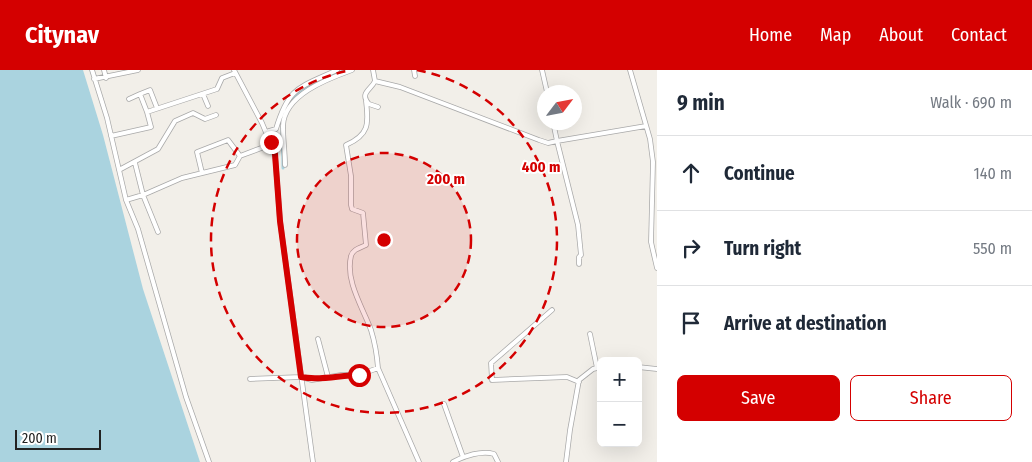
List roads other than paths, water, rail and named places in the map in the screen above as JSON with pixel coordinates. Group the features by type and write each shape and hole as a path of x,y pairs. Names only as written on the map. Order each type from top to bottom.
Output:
{"street":[{"path":"92,70 111,136 126,200 138,229 186,397 209,462"},
{"path":"104,70 106,78"},
{"path":"94,79 138,70"},
{"path":"285,165 283,125 285,116 296,98 337,70"},
{"path":"266,132 276,129 282,107 291,93 352,70"},
{"path":"373,70 375,81"},
{"path":"414,70 415,76"},
{"path":"542,70 545,85"},
{"path":"630,70 646,126 653,162 651,242 657,268"},
{"path":"147,112 217,89 222,78 235,71 272,144 276,160 280,221 313,462"},
{"path":"375,81 366,89 366,127 361,139 346,145 352,176 351,205 352,209 363,213 366,232 366,245 355,250 351,256 353,287 370,329 377,353 378,368 419,462"},
{"path":"375,81 400,86 548,142 646,126"},
{"path":"129,99 150,90 156,108"},
{"path":"111,136 151,127 140,94"},
{"path":"203,94 208,106"},
{"path":"366,101 378,107"},
{"path":"119,170 158,149 179,118 193,113 205,119 216,115"},
{"path":"554,130 578,225 581,255 579,257 579,264"},
{"path":"202,172 197,152 228,140 240,156"},
{"path":"126,200 143,195 165,184 202,172 235,165 240,156 272,144"},
{"path":"135,163 143,195 158,232"},
{"path":"552,310 491,364 492,380 567,377 579,382"},
{"path":"590,334 597,360"},
{"path":"318,339 328,377"},
{"path":"642,367 657,369"},
{"path":"250,379 301,377 312,380 359,375 378,368"},
{"path":"566,462 579,382 583,376 597,368"},
{"path":"444,404 463,457"},
{"path":"453,462 463,457 490,453 494,454 498,462"}],"water":[{"path":"0,70 83,70 103,135 143,289 200,462 0,462"}],"waterway":[{"path":"327,78 345,70"},
{"path":"283,168 282,127 288,105 295,96 321,81"}]}
